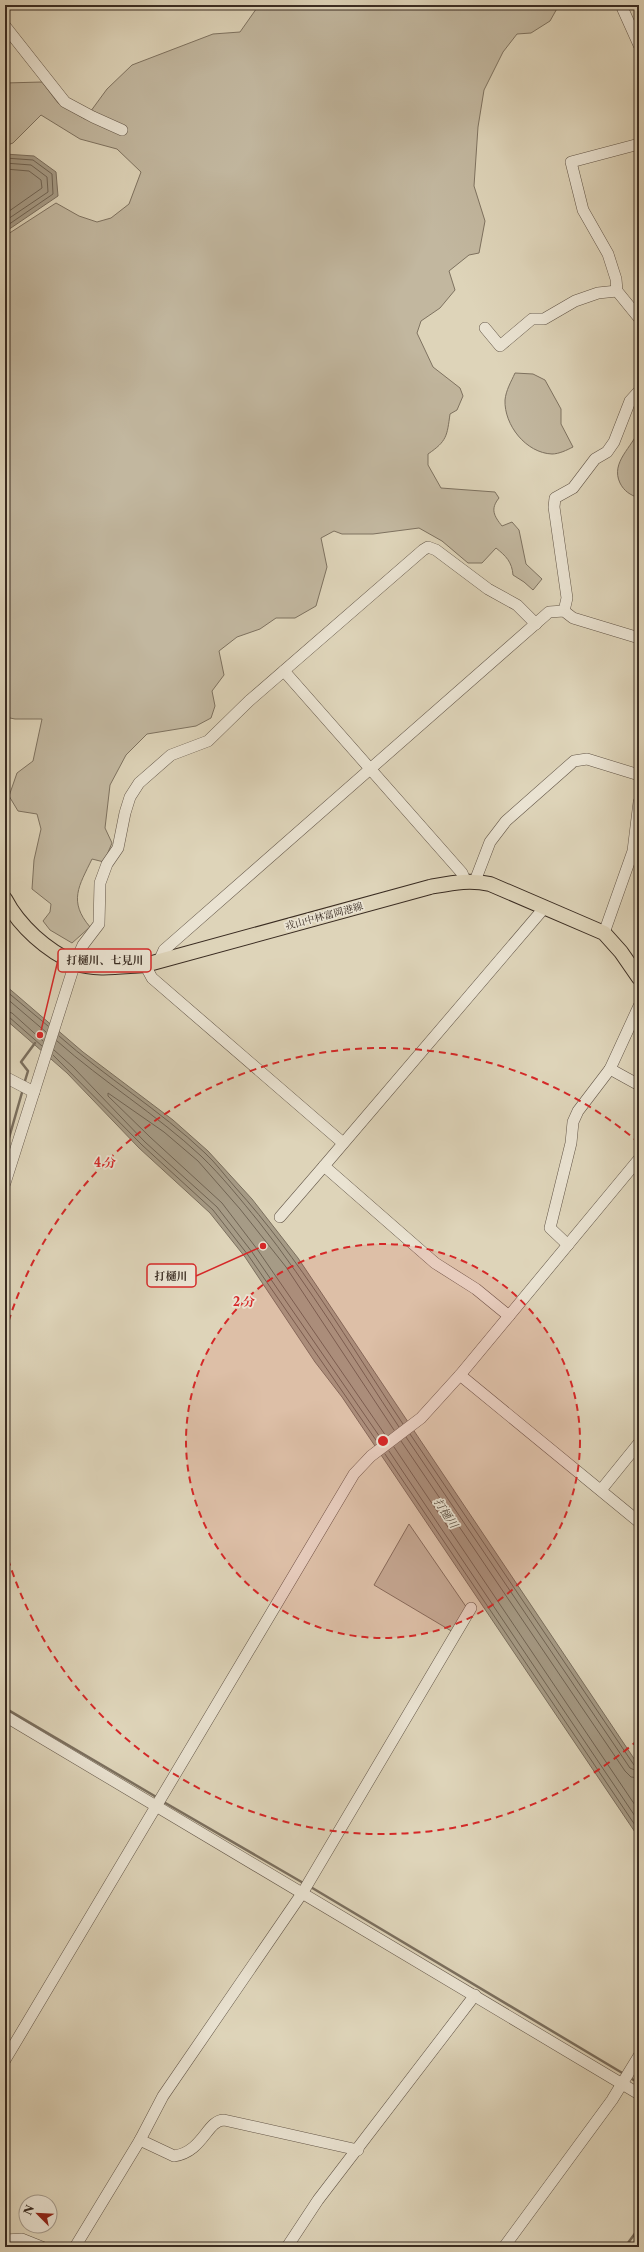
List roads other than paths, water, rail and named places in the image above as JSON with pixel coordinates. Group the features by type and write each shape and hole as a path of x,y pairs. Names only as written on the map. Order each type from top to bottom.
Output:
{"main road":[{"name":"戎山中林富岡港線","path":"5,899 26,928 44,943 75,963 110,967 152,963 430,887 470,881 490,884 604,933 622,952 639,978"}],"street":[{"path":"621,5 639,45"},
{"path":"5,26 65,102 122,130"},
{"path":"639,144 572,162 583,210 608,254 616,279 617,291 639,318"},
{"path":"485,328 500,346 532,319 544,319 576,301 598,293 617,291"},
{"path":"564,611 567,598 554,507 555,498 573,488 595,459 607,452 614,442 630,401 639,391"},
{"path":"5,1183 75,963 83,945 98,924 100,883 107,864 118,848 128,802 139,783 171,755 208,741 223,725 284,671 428,547 436,550 488,589 517,605 536,624"},
{"path":"343,1143 152,978 152,963 164,950 549,612 564,611 573,618 639,638"},
{"path":"284,671 462,874 470,881 490,842 506,822 574,762 587,759 639,775"},
{"path":"604,933 637,840 639,802"},
{"path":"280,1217 545,907"},
{"path":"568,1245 550,1228 571,1143 573,1122 578,1111 610,1068 639,1006"},
{"path":"610,1068 639,1085"},
{"path":"5,1076 34,1092"},
{"path":"5,2060 354,1474 370,1456 417,1421 460,1375 639,1159"},
{"path":"324,1166 435,1263 476,1289 509,1316"},
{"path":"460,1375 639,1522"},
{"path":"600,1490 639,1443"},
{"path":"74,2247 140,2140 164,2096 303,1892 471,1608"},
{"path":"5,1716 303,1892 639,2094"},
{"path":"287,2247 318,2200 358,2150 475,1995"},
{"path":"504,2247 622,2084 639,2056"},
{"path":"140,2140 174,2156 179,2155 195,2148 215,2123 224,2120 358,2150"},
{"path":"5,2240 22,2239 42,2247"}],"water":[{"path":"5,154 34,156 56,172 58,196 5,232"},
{"path":"5,985 83,1052 173,1120 208,1151 252,1199 298,1258 639,1766 639,1838 342,1397 315,1362 245,1257 210,1213 139,1148 67,1073 5,1019"}],"waterway":[{"path":"24,1084 28,1071 21,1062 35,1043"},
{"path":"5,1152 23,1089"},
{"path":"5,1708 158,1798"},
{"path":"162,1801 305,1884"},
{"path":"309,1886 624,2074"},
{"path":"630,2078 639,2083"},
{"path":"625,2247 639,2228"}],"place":[{"name":"打樋川、七見川","path":"40,1035"},
{"name":"打樋川","path":"263,1246"}]}
